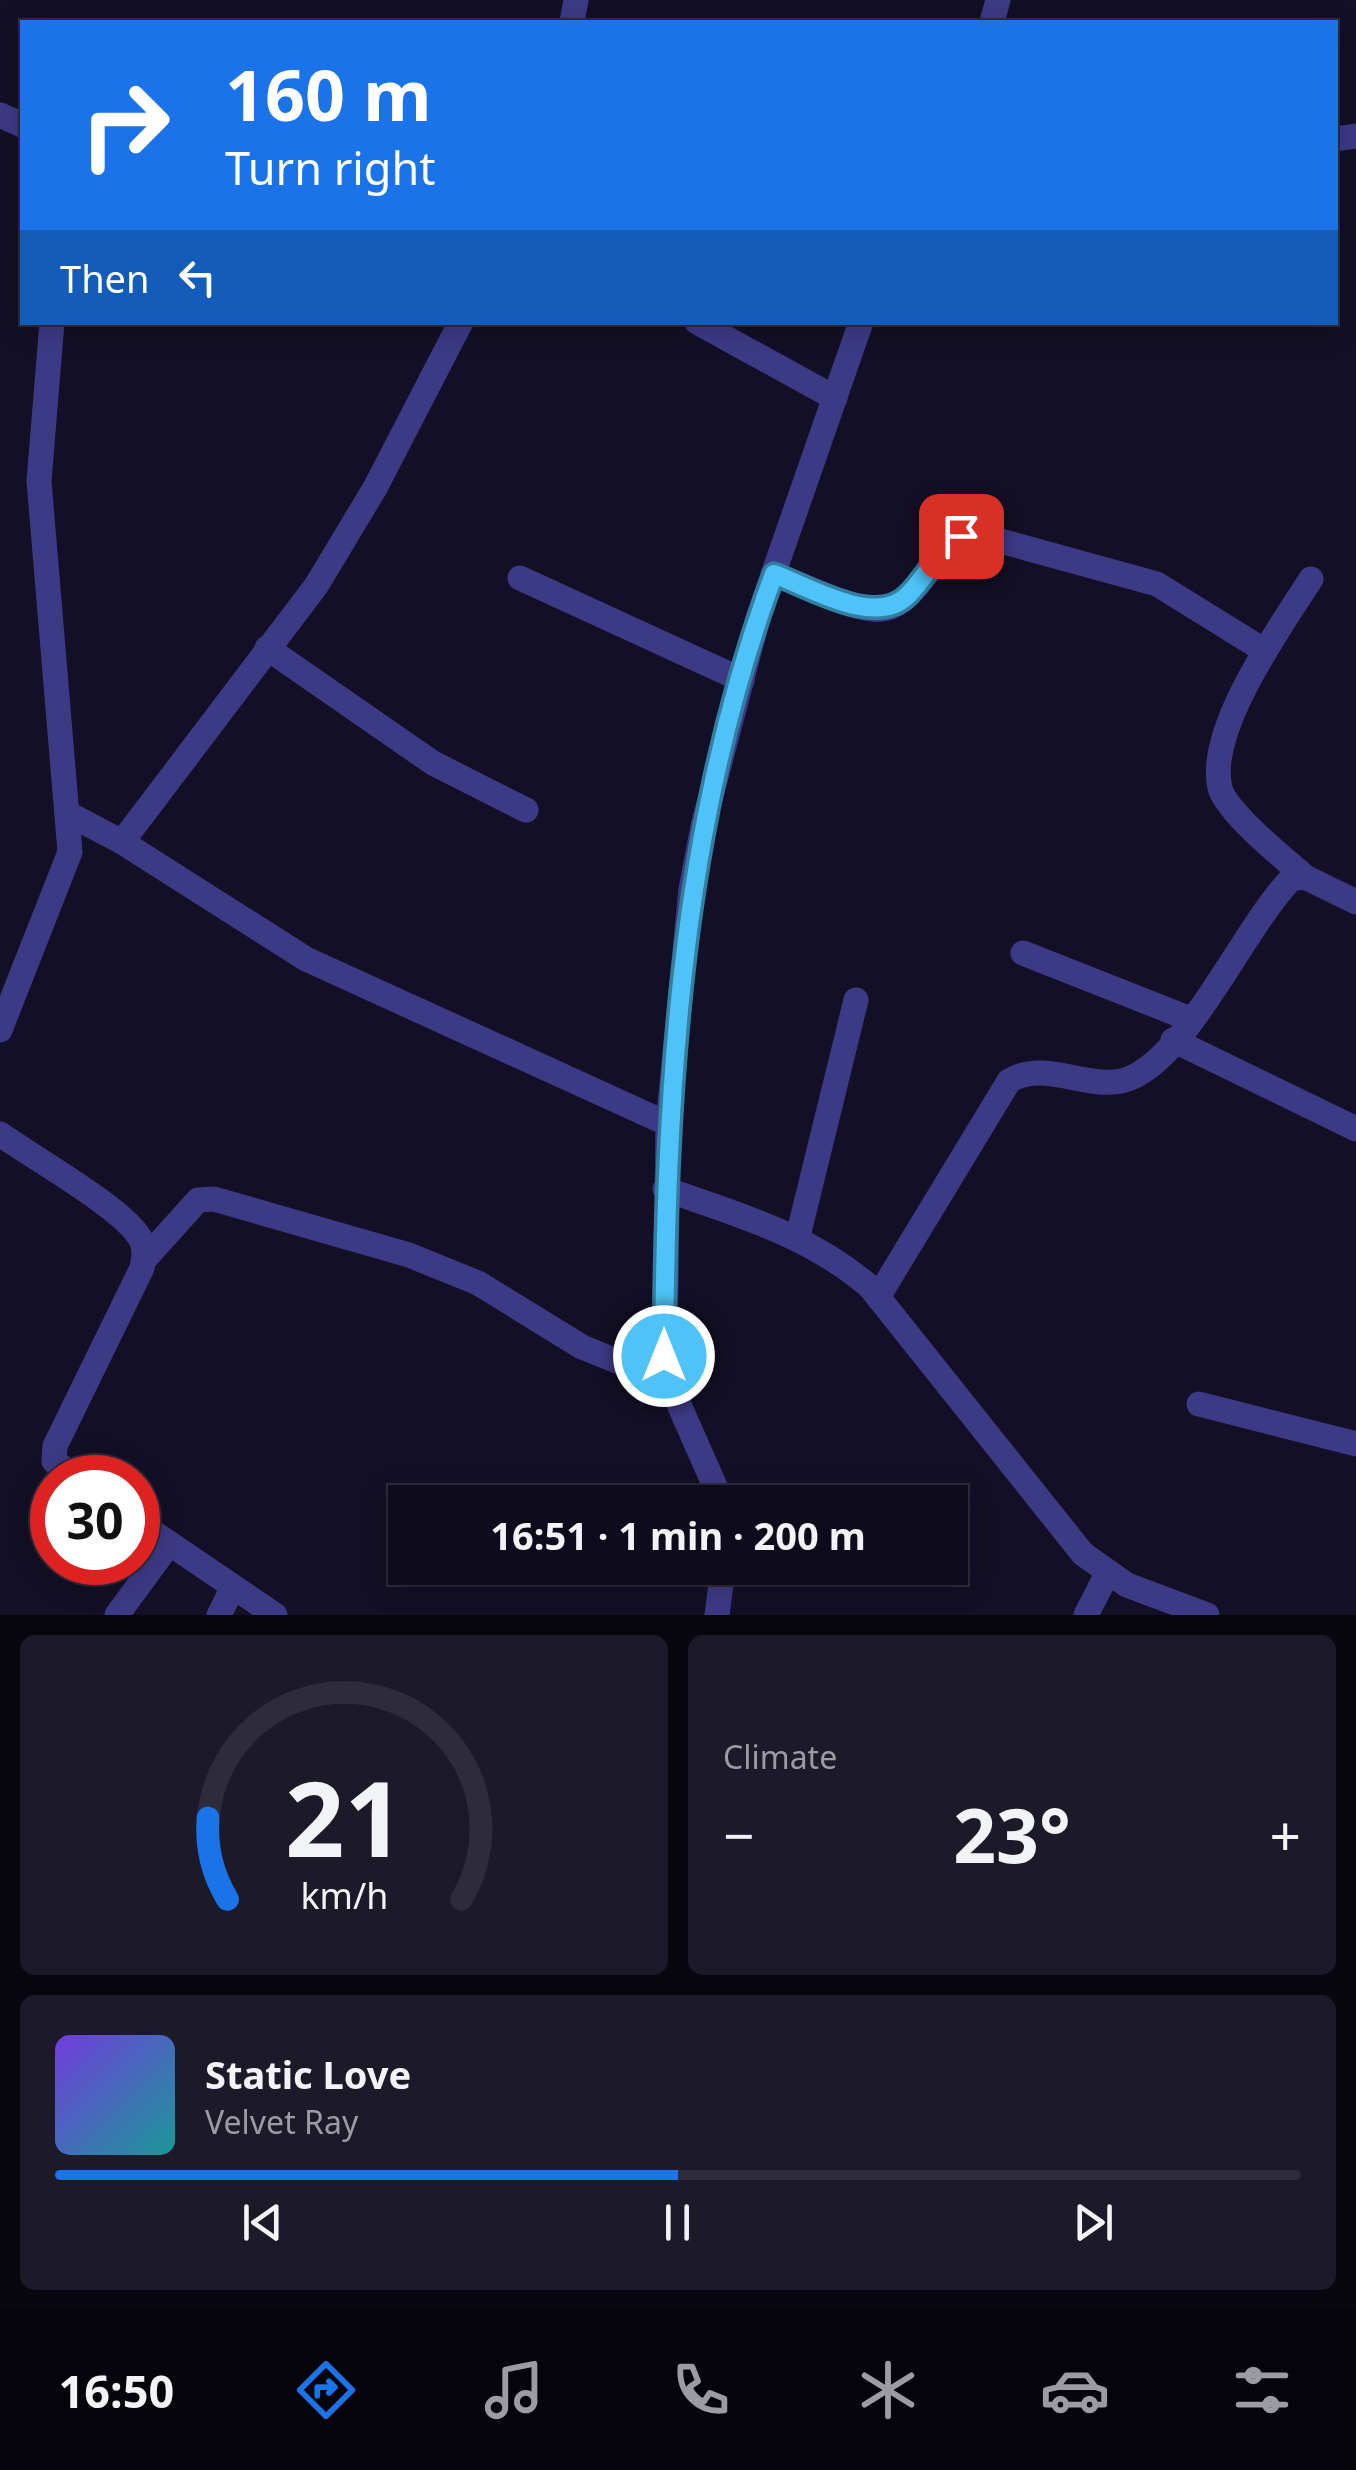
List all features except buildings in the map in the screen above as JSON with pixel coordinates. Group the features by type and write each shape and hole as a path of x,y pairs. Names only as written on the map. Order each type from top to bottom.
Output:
{"street":[{"path":"0,1030 70,852 39,481 52,325"},
{"path":"122,842 316,586 375,488 459,325"},
{"path":"702,325 834,398"},
{"path":"715,1485 664,1356 668,1124 692,889 703,826 742,680 774,574 860,325"},
{"path":"774,574 872,610 893,606 907,597 947,545 975,534 1158,584 1265,651"},
{"path":"520,578 742,680"},
{"path":"1311,579 1248,678 1225,742 1220,790 1305,877 1356,902"},
{"path":"266,648 433,763 526,810"},
{"path":"67,813 122,842 306,959 668,1124"},
{"path":"878,1296 1009,1080 1032,1070 1121,1082 1138,1076 1190,1019 1278,893 1291,879 1305,877"},
{"path":"1023,953 1190,1019"},
{"path":"798,1236 856,1000"},
{"path":"1173,1040 1356,1129"},
{"path":"0,1134 139,1234 144,1260"},
{"path":"666,1189 798,1236 839,1260 878,1296 1083,1554 1127,1586 1207,1615"},
{"path":"54,1455 55,1446 144,1260 198,1200 214,1199 408,1256 478,1283 582,1347 673,1384"},
{"path":"1199,1404 1356,1444"},
{"path":"160,1538 232,1590 275,1615"},
{"path":"117,1615 169,1544"},
{"path":"1086,1615 1108,1572"},
{"path":"717,1615 721,1585"},
{"path":"219,1615 232,1590"}],"route":[{"path":"664,1356 668,1124 692,889 703,826 758,618 774,574 872,610 893,606 907,597 947,545 961,536"}]}
